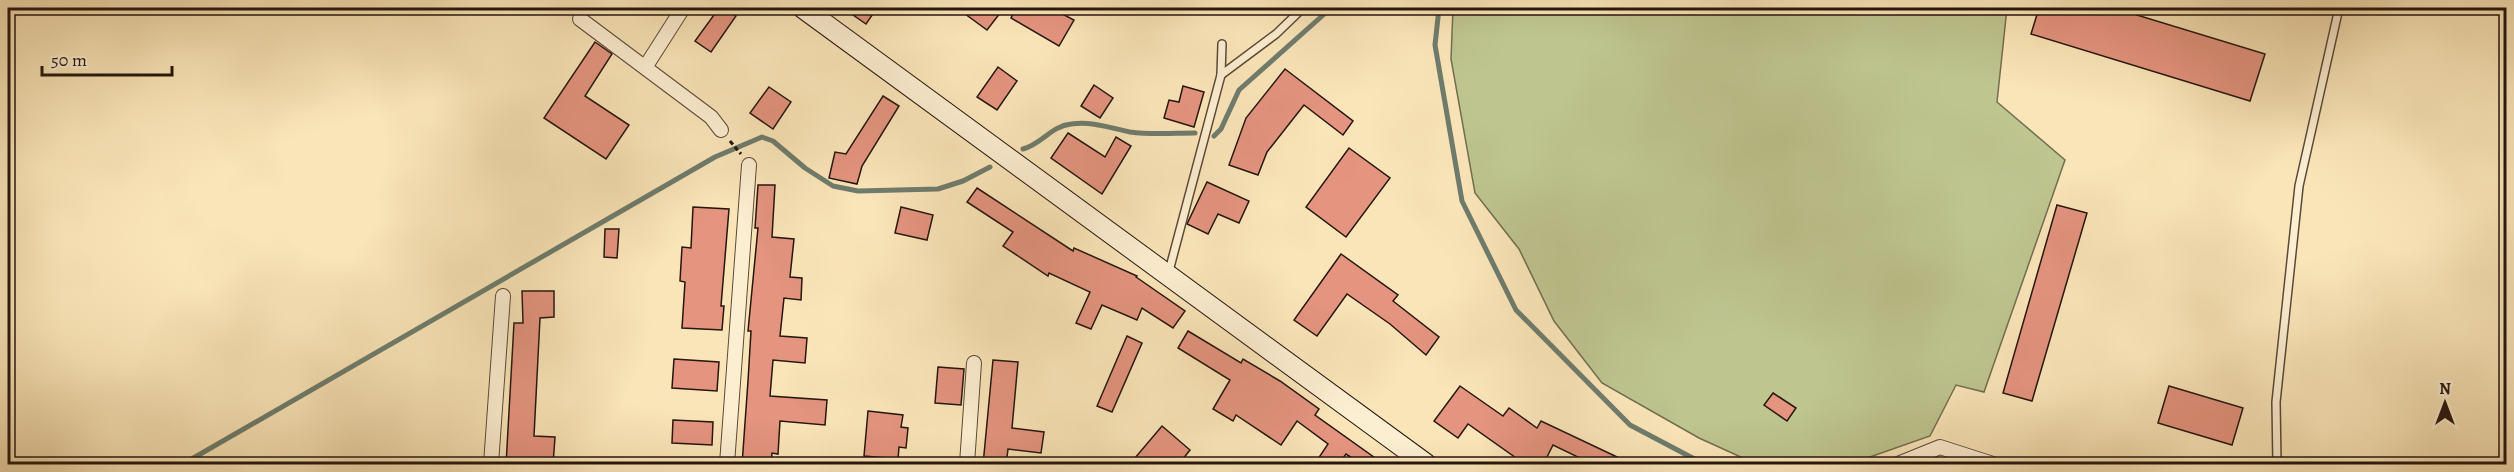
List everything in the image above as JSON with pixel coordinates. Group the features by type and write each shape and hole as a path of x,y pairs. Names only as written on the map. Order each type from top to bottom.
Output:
{"main road":[{"path":"803,8 1426,465"}],"street":[{"path":"646,66 683,8"},
{"path":"580,19 646,66 711,117 721,130"},
{"path":"727,465 749,165"},
{"path":"491,465 503,296"},
{"path":"967,465 974,363"},
{"path":"1898,465 1940,447 1993,465"}],"lane":[{"path":"1221,75 1276,33 1303,8"},
{"path":"2277,465 2276,402 2299,186 2338,8"},
{"path":"1168,277 1221,75 1222,44"}],"path":[{"path":"721,130 749,165"}],"green space":[{"path":"1453,8 2007,8 1997,102 2065,160 1984,392 1956,385 1930,436 1850,464 1756,464 1699,438 1602,383 1554,321 1519,249 1475,193 1451,59"}],"building":[{"path":"719,8 724,8 736,16 711,52 695,41"},
{"path":"843,8 877,8 866,24"},
{"path":"957,8 1004,8 987,30"},
{"path":"1016,8 1051,8 1074,20 1059,46 1011,18"},
{"path":"2039,8 2114,8 2265,54 2250,101 2031,34"},
{"path":"595,42 612,54 585,96 629,125 606,159 544,118"},
{"path":"998,67 1017,81 997,110 977,97"},
{"path":"1285,69 1353,121 1343,135 1304,105 1267,152 1258,175 1229,165 1246,118"},
{"path":"1094,85 1113,98 1100,118 1081,106"},
{"path":"1183,86 1204,92 1194,127 1164,118 1169,100 1179,102"},
{"path":"769,87 791,102 773,129 750,113"},
{"path":"883,96 899,106 862,166 857,184 829,178 835,152 846,154"},
{"path":"1068,133 1105,157 1116,137 1131,146 1102,194 1051,158"},
{"path":"1349,148 1390,178 1346,237 1306,207"},
{"path":"1207,182 1249,201 1239,223 1218,214 1208,234 1187,224"},
{"path":"758,185 775,185 772,237 794,239 790,277 802,278 801,300 784,298 780,336 807,338 805,363 773,360 770,396 827,400 825,425 780,421 778,454 772,453 771,465 742,465 751,331 748,331 758,228 755,228"},
{"path":"977,188 1073,251 1074,248 1137,276 1185,311 1173,328 1142,308 1137,320 1102,305 1091,329 1076,323 1090,292 1049,273 1048,276 1003,246 1013,232 967,202"},
{"path":"2057,205 2087,213 2032,401 2003,393"},
{"path":"693,207 729,209 721,306 724,306 722,330 682,328 685,282 680,281 682,247 691,248"},
{"path":"901,207 933,215 927,240 895,233"},
{"path":"605,229 619,229 617,258 604,257"},
{"path":"1341,254 1398,295 1393,301 1439,337 1426,355 1390,324 1347,294 1317,336 1294,320"},
{"path":"522,291 554,291 554,317 540,318 534,436 555,437 553,465 506,465 514,323 523,323"},
{"path":"1188,331 1241,363 1243,359 1280,381 1319,409 1315,415 1385,465 1363,465 1346,454 1338,465 1314,465 1328,444 1297,421 1281,445 1236,415 1233,421 1213,409 1230,380 1178,348"},
{"path":"1127,336 1142,343 1112,412 1097,406"},
{"path":"674,359 719,362 717,391 672,388"},
{"path":"993,360 1018,362 1012,428 1044,432 1041,453 1008,449 1006,465 983,465"},
{"path":"938,367 964,369 961,405 935,403"},
{"path":"1460,386 1503,416 1509,408 1537,428 1541,421 1634,465 1576,465 1580,458 1553,445 1543,465 1512,465 1516,458 1468,424 1458,438 1434,421"},
{"path":"2169,386 2243,408 2232,445 2158,423"},
{"path":"1773,393 1796,408 1787,421 1764,405"},
{"path":"868,411 903,415 901,427 908,428 906,448 899,447 898,459 864,456"},
{"path":"673,420 713,422 712,445 672,443"},
{"path":"1162,426 1190,450 1178,465 1129,465"}],"waterway":[{"path":"1214,136 1221,129 1239,90 1331,8"},
{"path":"1439,8 1435,45 1462,201 1516,310 1630,425 1704,464"},
{"path":"1023,149 1030,147 1064,125 1079,123 1138,133 1195,133"},
{"path":"183,464 715,157 762,137 773,141 805,168 833,186 858,191 938,189 963,181 990,167"}]}
